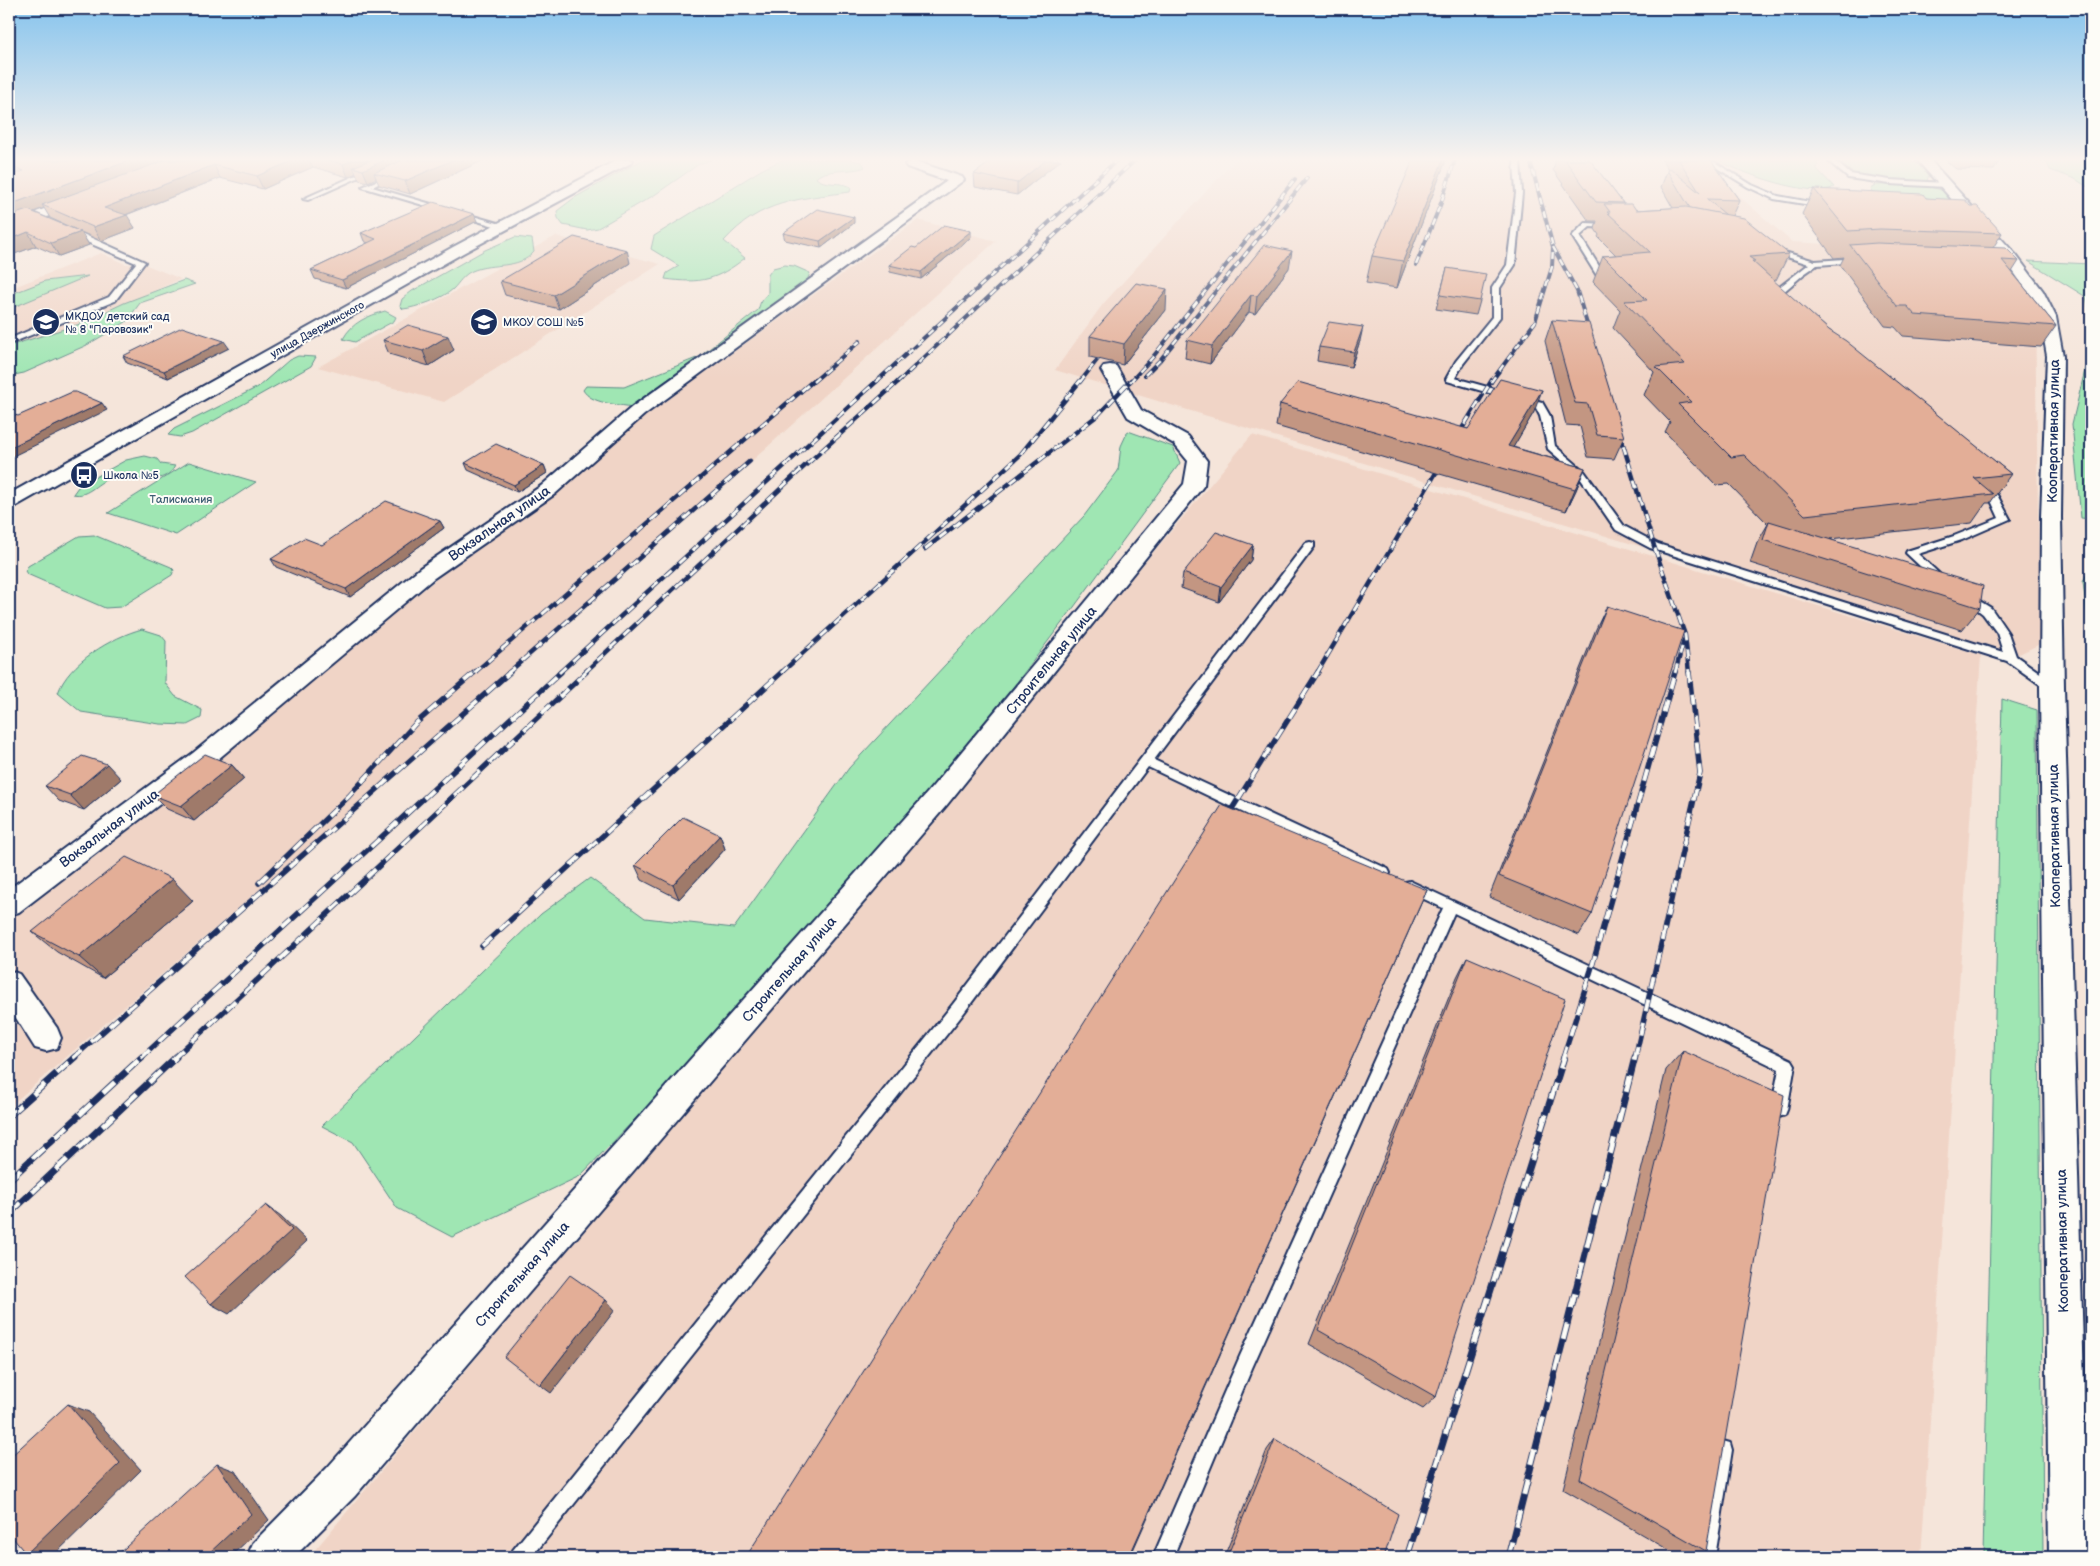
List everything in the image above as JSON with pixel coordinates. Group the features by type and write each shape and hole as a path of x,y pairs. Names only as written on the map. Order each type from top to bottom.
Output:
{"street":[{"name":"улица Дзержинского","path":"9,502 491,233"},
{"name":"Вокзальная улица","path":"9,904 202,759 427,573 548,490 638,411 884,233"},
{"name":"Кооперативная улица","path":"1984,233 2035,291 2048,317 2055,356 2051,517 2052,687 2069,1557"},
{"name":"Строительная улица","path":"267,1557 347,1474 937,799 1194,485 1198,461 1181,440 1134,413 1110,370"},
{"path":"9,983 46,1038"}],"lane":[{"path":"9,342 112,299 142,262 74,233"},
{"path":"1516,233 1511,265 1496,288 1496,317 1459,363 1450,380 1539,404 1545,416 1551,447 1581,473 1620,528 1654,546 2011,658 2052,687"},
{"path":"1579,233 1576,236 1600,274"},
{"path":"1764,247 1815,263 1866,259"},
{"path":"1780,312 1772,297 1801,272 1815,263"},
{"path":"1973,476 1992,493 2005,519 1958,538 1912,553 1951,587 1987,611 2002,633 2011,658"},
{"path":"520,1557 958,1008 1310,545"},
{"path":"1146,761 1236,802 1787,1065 1777,1124"},
{"path":"1163,1557 1246,1362 1450,905"},
{"path":"1705,1557 1725,1439"}],"shaded area":[{"path":"900,233 967,233 996,241 704,504 9,1107 9,898 317,675 612,439"},
{"path":"1168,233 1782,233 1792,242 1998,254 2035,311 2040,644 2011,658 1055,370 1103,304"},
{"name":"МКОУ СОШ №5","path":"556,236 660,264 444,402 318,367"},
{"name":"МКДОУ детский сад № 8 \"Паровозик\"","path":"101,253 125,264 144,264 181,279 9,354 9,289"},
{"path":"1252,435 1981,655 1921,1557 309,1557"}],"green space":[{"path":"659,233 732,233 724,241 745,258 726,271 708,279 689,281 665,279 667,273 679,266 651,249 654,236"},
{"path":"515,237 532,239 534,252 528,258 513,264 480,268 472,271 443,296 415,307 403,309 400,306 402,299 412,291 485,250"},
{"path":"2028,261 2091,264 2091,320 2086,297"},
{"path":"785,265 794,266 810,273 804,289 632,407 598,401 587,395 583,390 586,386 624,387 699,357 758,310 761,301 768,293 768,275 773,268"},
{"path":"88,276 9,309 9,295 45,281"},
{"path":"184,280 195,284 140,303 126,322 87,345 24,373 9,376 9,346 80,324 124,303"},
{"path":"385,311 396,317 394,321 355,342 343,339 356,324"},
{"path":"2091,345 2091,519 2081,518 2072,424"},
{"path":"298,356 316,357 311,366 192,433 180,437 168,435 174,429 258,387 289,360"},
{"path":"1128,431 1173,447 1180,463 1074,607 869,877 580,1176 452,1237 397,1208 353,1142 322,1126 541,914 590,878 645,918 734,928 849,768 1084,516 1118,471 1121,446"},
{"path":"145,456 157,459 161,464 175,466 170,473 163,477 155,479 112,478 107,479 89,491 79,495 73,494 78,487 126,460"},
{"name":"Талисмания","path":"189,462 256,482 176,535 108,513"},
{"path":"94,535 171,567 174,570 172,575 121,607 105,608 27,574 25,571 28,566 79,536"},
{"path":"2091,565 2091,650 2083,582"},
{"path":"142,629 161,635 166,641 165,683 175,696 202,710 201,718 187,725 160,724 81,712 58,693 71,671 92,653 118,638"},
{"path":"2002,699 2037,710 2043,1557 1983,1557"}],"building":[{"path":"9,233 25,233 9,240"},
{"path":"30,233 78,233 51,243"},
{"path":"361,233 436,233 342,280 311,270 376,239"},
{"path":"783,233 831,233 820,241"},
{"path":"934,233 968,233 921,272 889,265 912,247 916,248"},
{"path":"1382,233 1414,233 1403,261 1372,256"},
{"path":"1630,233 1763,233 1789,254 1749,257 1755,261 1752,261 1829,330 1846,341 2011,474 1974,478 1993,494 1805,515 1744,455 1731,457 1678,404 1691,402 1656,367 1685,364 1624,301 1647,300 1603,256 1650,252"},
{"path":"574,237 627,250 554,295 500,281"},
{"path":"1877,243 2006,248 2019,261 2002,260 2056,326 1915,315 1907,306 1897,306 1850,245"},
{"path":"1264,245 1292,251 1257,296 1251,295 1212,346 1187,340"},
{"path":"1447,268 1486,274 1480,301 1440,295"},
{"path":"1136,283 1167,289 1124,344 1090,336"},
{"path":"1552,320 1589,323 1624,437 1597,435 1588,404 1575,403"},
{"path":"1329,322 1363,327 1354,352 1319,347"},
{"path":"408,325 448,336 423,351 383,340"},
{"path":"182,327 224,341 164,371 123,356"},
{"path":"1500,379 1542,390 1508,446 1585,468 1575,489 1280,404 1298,382 1468,429"},
{"path":"72,392 102,403 9,448 9,418 15,415 18,416"},
{"path":"496,444 544,465 514,485 465,463"},
{"path":"386,501 440,521 346,589 271,559 304,538 322,545"},
{"path":"1769,521 1983,586 1980,608 1763,540"},
{"path":"1216,532 1253,545 1221,587 1183,573"},
{"path":"1607,606 1684,631 1592,914 1499,876"},
{"path":"205,754 232,765 181,806 153,795"},
{"path":"82,756 107,764 70,795 45,786"},
{"path":"1222,805 1427,890 1129,1557 746,1557"},
{"path":"683,817 720,835 673,885 635,865"},
{"path":"126,857 172,879 79,957 32,932"},
{"path":"1467,957 1565,999 1436,1397 1318,1330"},
{"path":"1683,1051 1784,1095 1706,1551 1580,1479"},
{"path":"266,1205 292,1230 211,1304 185,1277"},
{"path":"570,1275 606,1300 540,1385 504,1357"},
{"path":"68,1404 120,1463 26,1554 9,1533 9,1458"},
{"path":"1275,1439 1398,1514 1384,1557 1227,1557"},
{"path":"217,1464 251,1514 205,1557 115,1557"}],"railway":[{"path":"876,382 1038,233"},
{"path":"898,382 1057,233"},
{"path":"1130,382 1152,358 1252,233"},
{"path":"1145,375 1160,360 1263,233"},
{"path":"1416,265 1429,233"},
{"path":"1549,233 1553,247"},
{"path":"1491,382 1535,322 1552,267 1553,247"},
{"path":"1553,247 1577,291 1591,337"},
{"path":"813,382 860,341"},
{"path":"1080,382 1098,359"},
{"path":"474,673 814,380"},
{"path":"559,673 878,380"},
{"path":"584,673 808,463 900,380"},
{"path":"781,673 1020,455 1081,380"},
{"path":"925,549 1098,415 1131,380"},
{"path":"1455,440 1492,380"},
{"path":"1618,428 1654,546 1685,635 1689,673"},
{"path":"508,673 750,461"},
{"path":"1317,673 1443,461"},
{"path":"1675,673 1684,640"},
{"path":"259,883 349,796 415,724 475,672"},
{"path":"73,1058 510,672"},
{"path":"141,1058 561,672"},
{"path":"174,1058 586,672"},
{"path":"482,946 782,672"},
{"path":"1225,820 1318,672"},
{"path":"1563,1058 1591,970 1675,672"},
{"path":"1635,1058 1700,773 1689,672"},
{"path":"9,1116 75,1057"},
{"path":"9,1180 142,1057"},
{"path":"9,1214 176,1057"},
{"path":"1407,1557 1564,1057"},
{"path":"1508,1557 1635,1057"}],"place":[{"name":"МКДОУ детский сад № 8 \"Паровозик\"","path":"46,322"},
{"name":"МКОУ СОШ №5","path":"484,322"},
{"name":"Школа №5","path":"84,475"}]}
